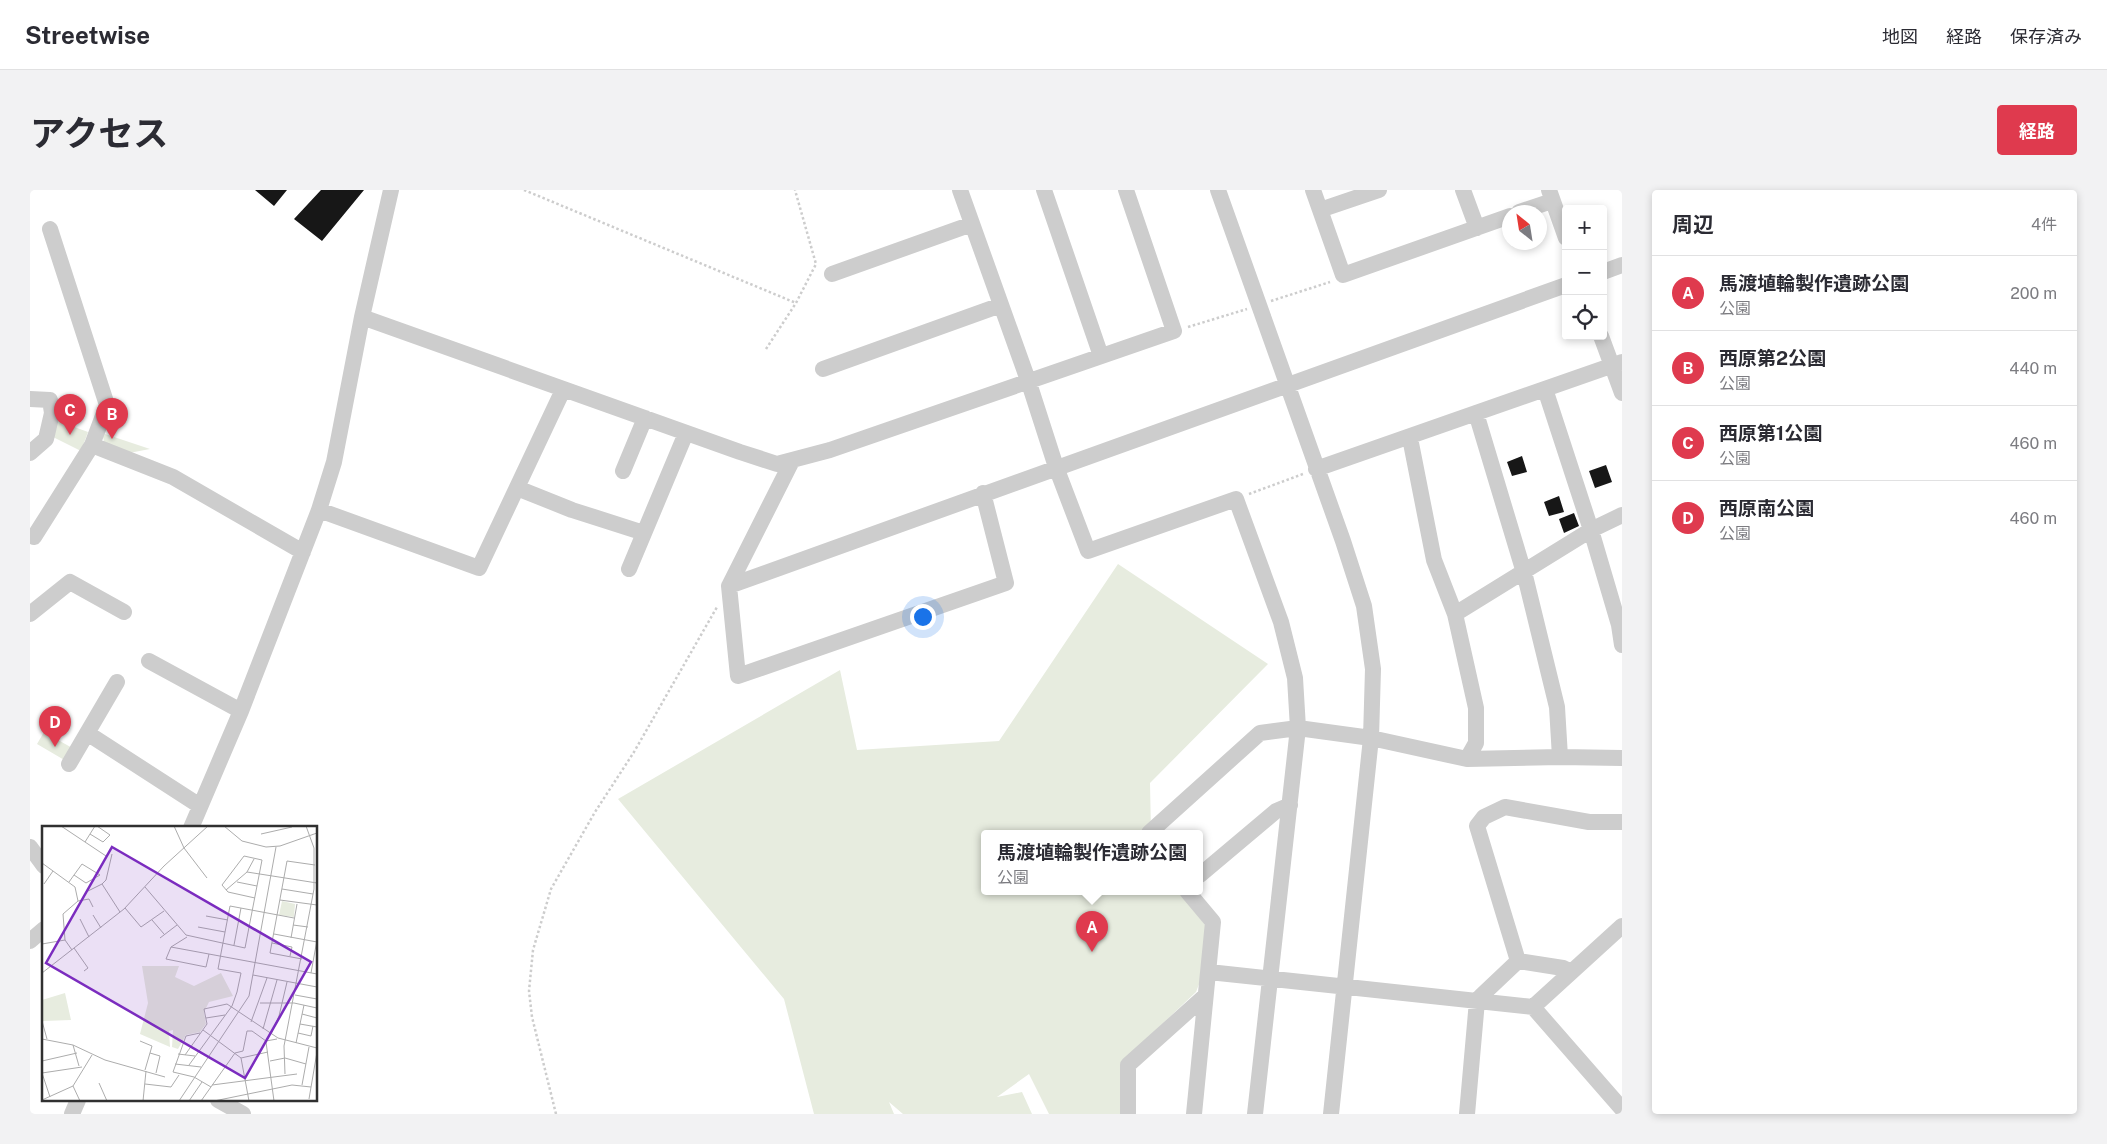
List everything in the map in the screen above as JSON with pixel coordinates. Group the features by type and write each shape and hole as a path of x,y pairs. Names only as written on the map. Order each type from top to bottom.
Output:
{"street":[{"path":"192,826 241,711 319,510 334,462 362,317 391,190"},
{"path":"960,190 1029,383 1056,467 1088,551 1236,499 1281,622 1295,678 1298,728 1255,1114"},
{"path":"1044,190 1101,356"},
{"path":"362,317 563,390 778,464 830,450 1029,383 1174,331 1126,190"},
{"path":"1218,190 1343,541 1364,606 1373,669 1371,738 1331,1114"},
{"path":"1313,190 1344,275 1502,219"},
{"path":"1320,210 1379,190"},
{"path":"1463,190 1477,228"},
{"path":"1532,205 1550,195 1562,227"},
{"path":"832,274 972,224"},
{"path":"34,537 92,446 107,405 50,228"},
{"path":"1607,271 1622,265"},
{"path":"729,586 1562,286"},
{"path":"823,369 1001,305"},
{"path":"1603,340 1617,363 1622,393"},
{"path":"1316,469 1410,438 1617,363"},
{"path":"1545,389 1591,530 1619,625 1622,645"},
{"path":"319,510 480,568 563,390"},
{"path":"30,398 50,400 52,413 46,439 30,453"},
{"path":"1476,413 1524,571 1557,707 1560,757"},
{"path":"623,471 645,418"},
{"path":"629,569 686,433"},
{"path":"1410,438 1434,560 1455,614 1476,708 1476,743 1467,758"},
{"path":"92,446 173,477 303,552"},
{"path":"792,461 729,586 738,676 1006,583 983,494"},
{"path":"517,488 572,510 644,534"},
{"path":"1455,614 1591,530 1622,515"},
{"path":"30,614 70,582 124,612"},
{"path":"149,661 241,711"},
{"path":"69,764 117,682"},
{"path":"1152,830 1260,733 1298,728 1371,738 1467,758 1622,758"},
{"path":"88,733 200,806"},
{"path":"1203,872 1276,811 1290,805"},
{"path":"1518,961 1477,826 1484,817 1504,807 1589,822 1622,822"},
{"path":"30,847 42,863"},
{"path":"1190,895 1213,922 1194,1114"},
{"path":"1533,1006 1622,926"},
{"path":"30,941 42,931"},
{"path":"1518,961 1563,968 1571,972"},
{"path":"1467,1114 1477,1001 1518,961"},
{"path":"1209,972 1533,1006 1622,1109"},
{"path":"1128,1114 1128,1065 1205,996"},
{"path":"72,1114 77,1102"},
{"path":"222,1102 243,1114"}],"path":[{"path":"524,190 796,303"},
{"path":"766,348 796,303 816,264 795,190"},
{"path":"1174,331 1333,281 1344,275"},
{"path":"1236,499 1316,469"},
{"path":"556,1114 532,1017 528,991 533,950 551,889 595,812 639,744 729,586"}],"shaded area":[{"path":"58,421 88,432 81,451 53,437"},
{"path":"102,433 150,449 129,453 105,445"},
{"path":"1118,564 1268,664 1150,783 1151,830 981,830 981,895 1182,895 1206,926 1201,979 1196,992 1121,1063 1123,1114 1049,1114 1029,1074 997,1097 1022,1092 1032,1114 903,1114 889,1102 894,1114 814,1114 784,999 618,799 840,670 857,750 999,741"},
{"path":"44,732 74,749 66,761 37,744"}],"building":[{"path":"255,190 287,190 274,206"},
{"path":"321,190 364,190 322,241 294,219"},
{"path":"1522,456 1527,472 1512,476 1507,462"},
{"path":"1606,465 1612,482 1595,488 1589,471"},
{"path":"1559,496 1564,512 1549,516 1544,502"},
{"path":"1574,513 1579,526 1564,533 1559,519"}],"place":[{"name":"西原第1公園","path":"70,435"},
{"name":"西原第2公園","path":"112,439"},
{"name":"西原南公園","path":"55,747"},
{"name":"馬渡埴輪製作遺跡公園","path":"1092,952"}]}
